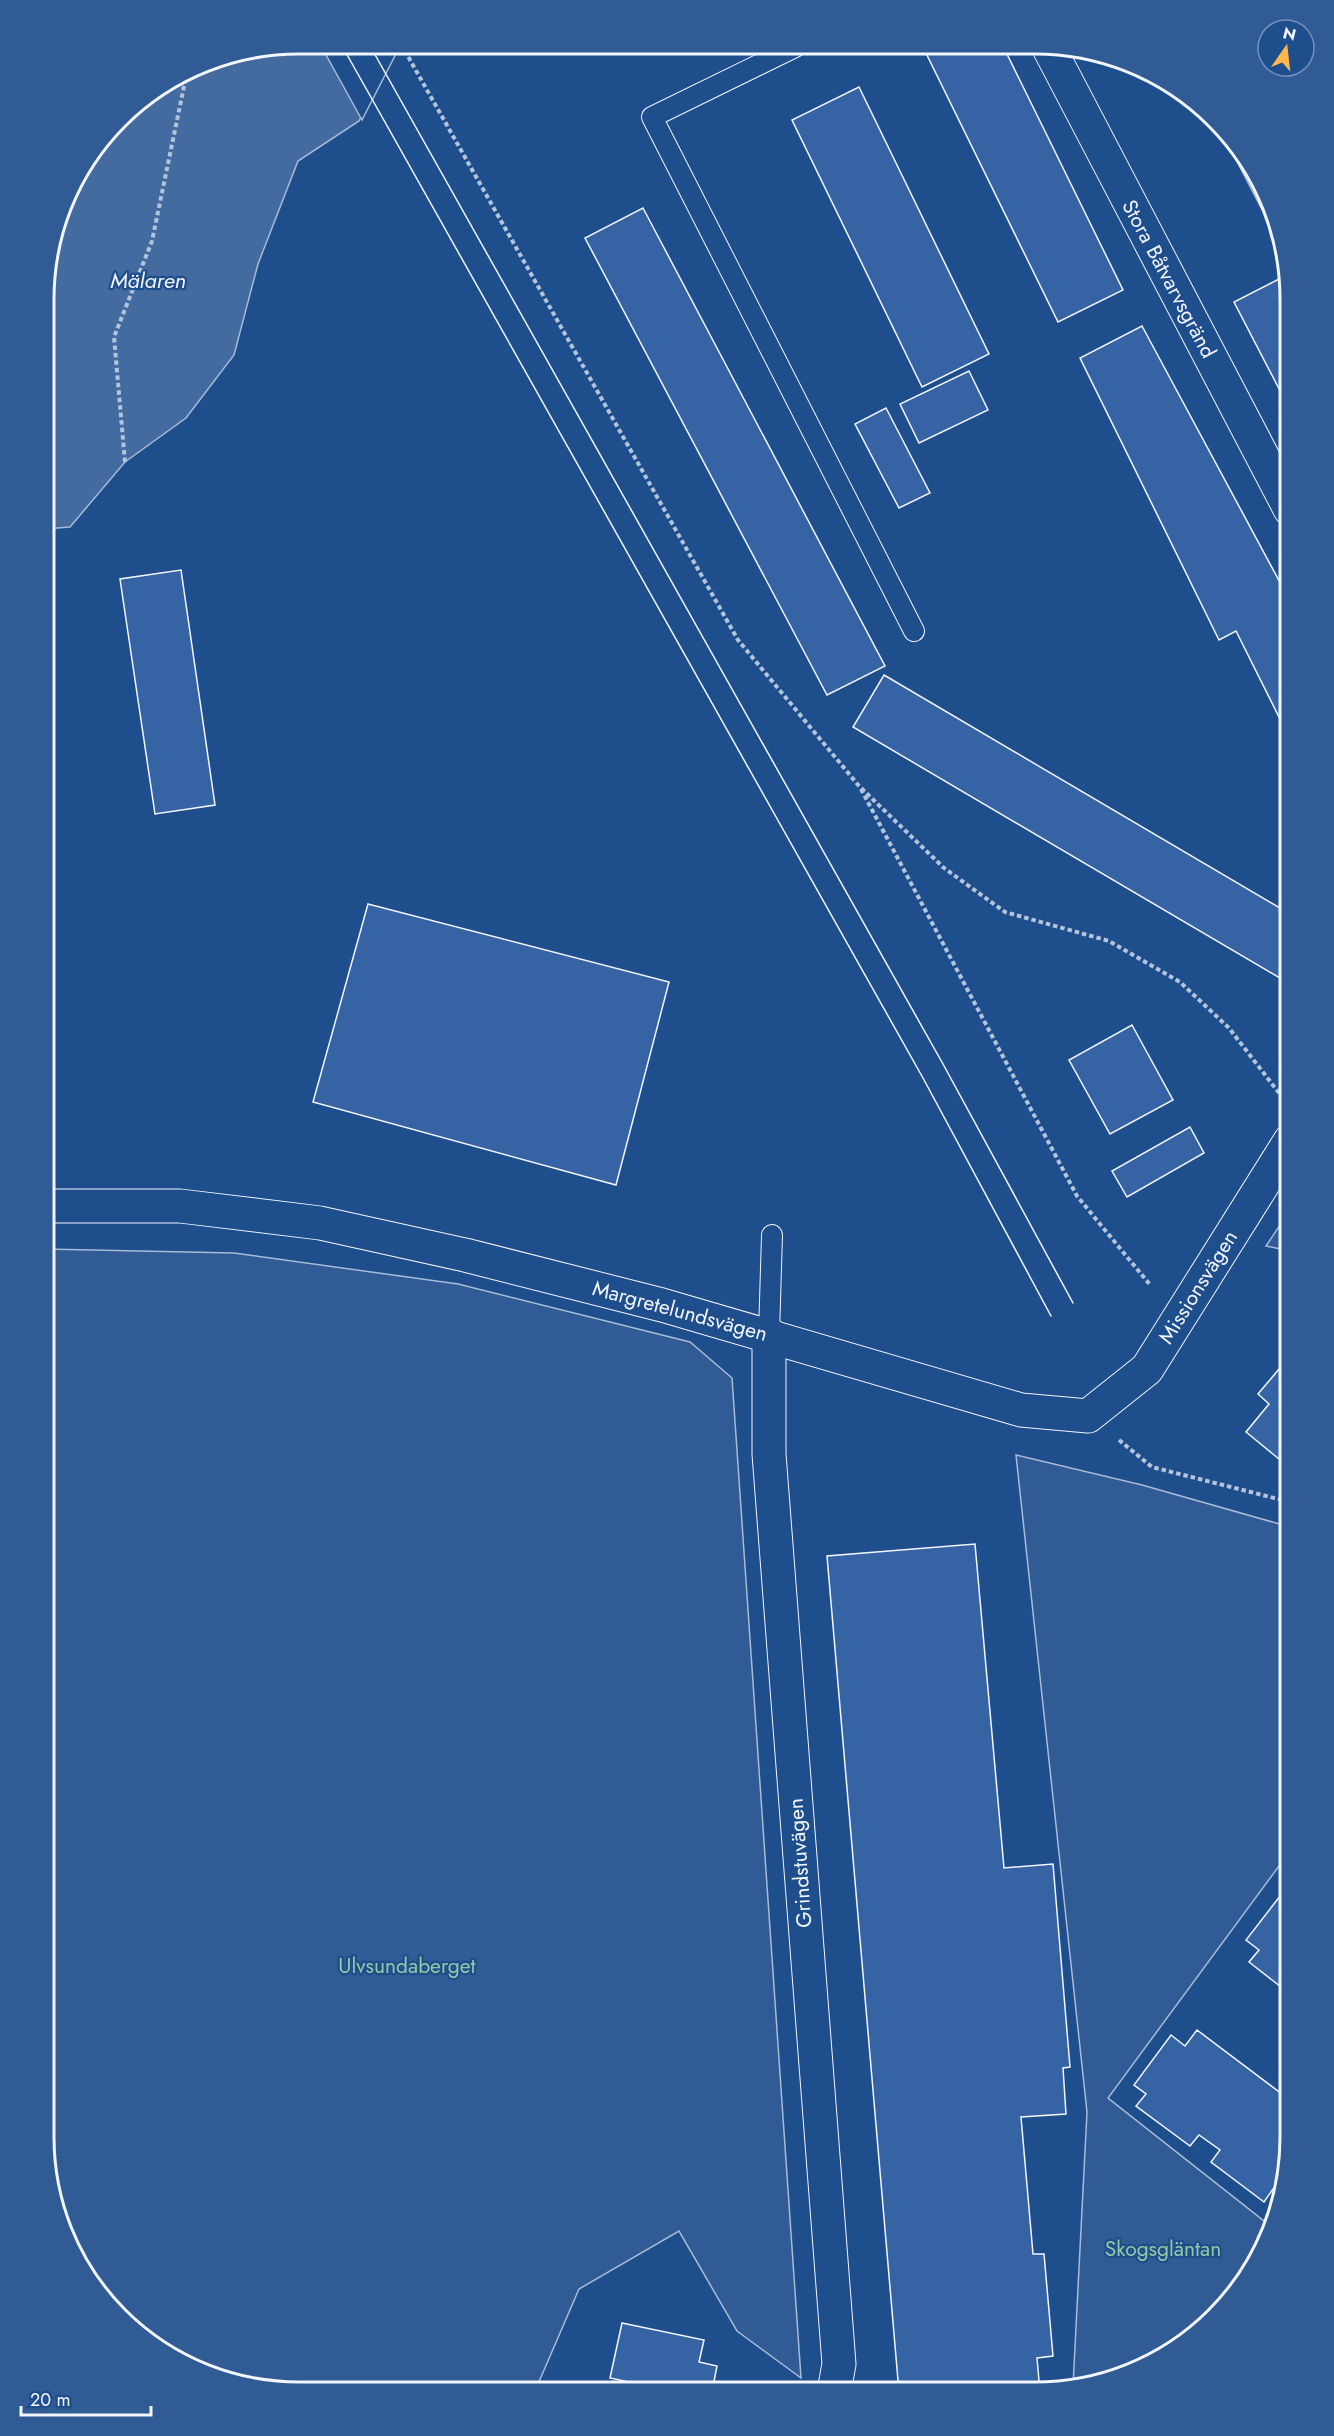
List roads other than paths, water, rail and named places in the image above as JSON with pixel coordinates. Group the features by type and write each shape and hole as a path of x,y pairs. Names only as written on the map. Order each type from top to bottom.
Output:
{"street":[{"name":"Stora Båtvarvsgränd","path":"1053,55 1280,490"},
{"name":"Missionsvägen","path":"1088,1416 1147,1369 1280,1158"},
{"name":"Margretelundsvägen","path":"54,1206 180,1206 320,1223 465,1255 769,1334 1021,1410 1088,1416"},
{"name":"Grindstuvägen","path":"769,1334 769,1454 839,2364 836,2382"}],"lane":[{"path":"779,54 651,117 914,631"},
{"path":"769,1334 772,1235"}],"water":[{"name":"Mälaren","path":"393,54 359,121 298,161 258,264 234,355 186,418 125,462 70,527 54,528 56,267 67,220 79,191 95,163 126,126 163,95 191,79 220,67 267,56"}],"tram line":[{"path":"347,54 923,1078 1051,1316"},
{"path":"375,54 943,1064 1073,1303"}],"park label":[{"name":"Ulvsundaberget","path":"407,1966"},
{"name":"Skogsgläntan","path":"1163,2249"}]}
